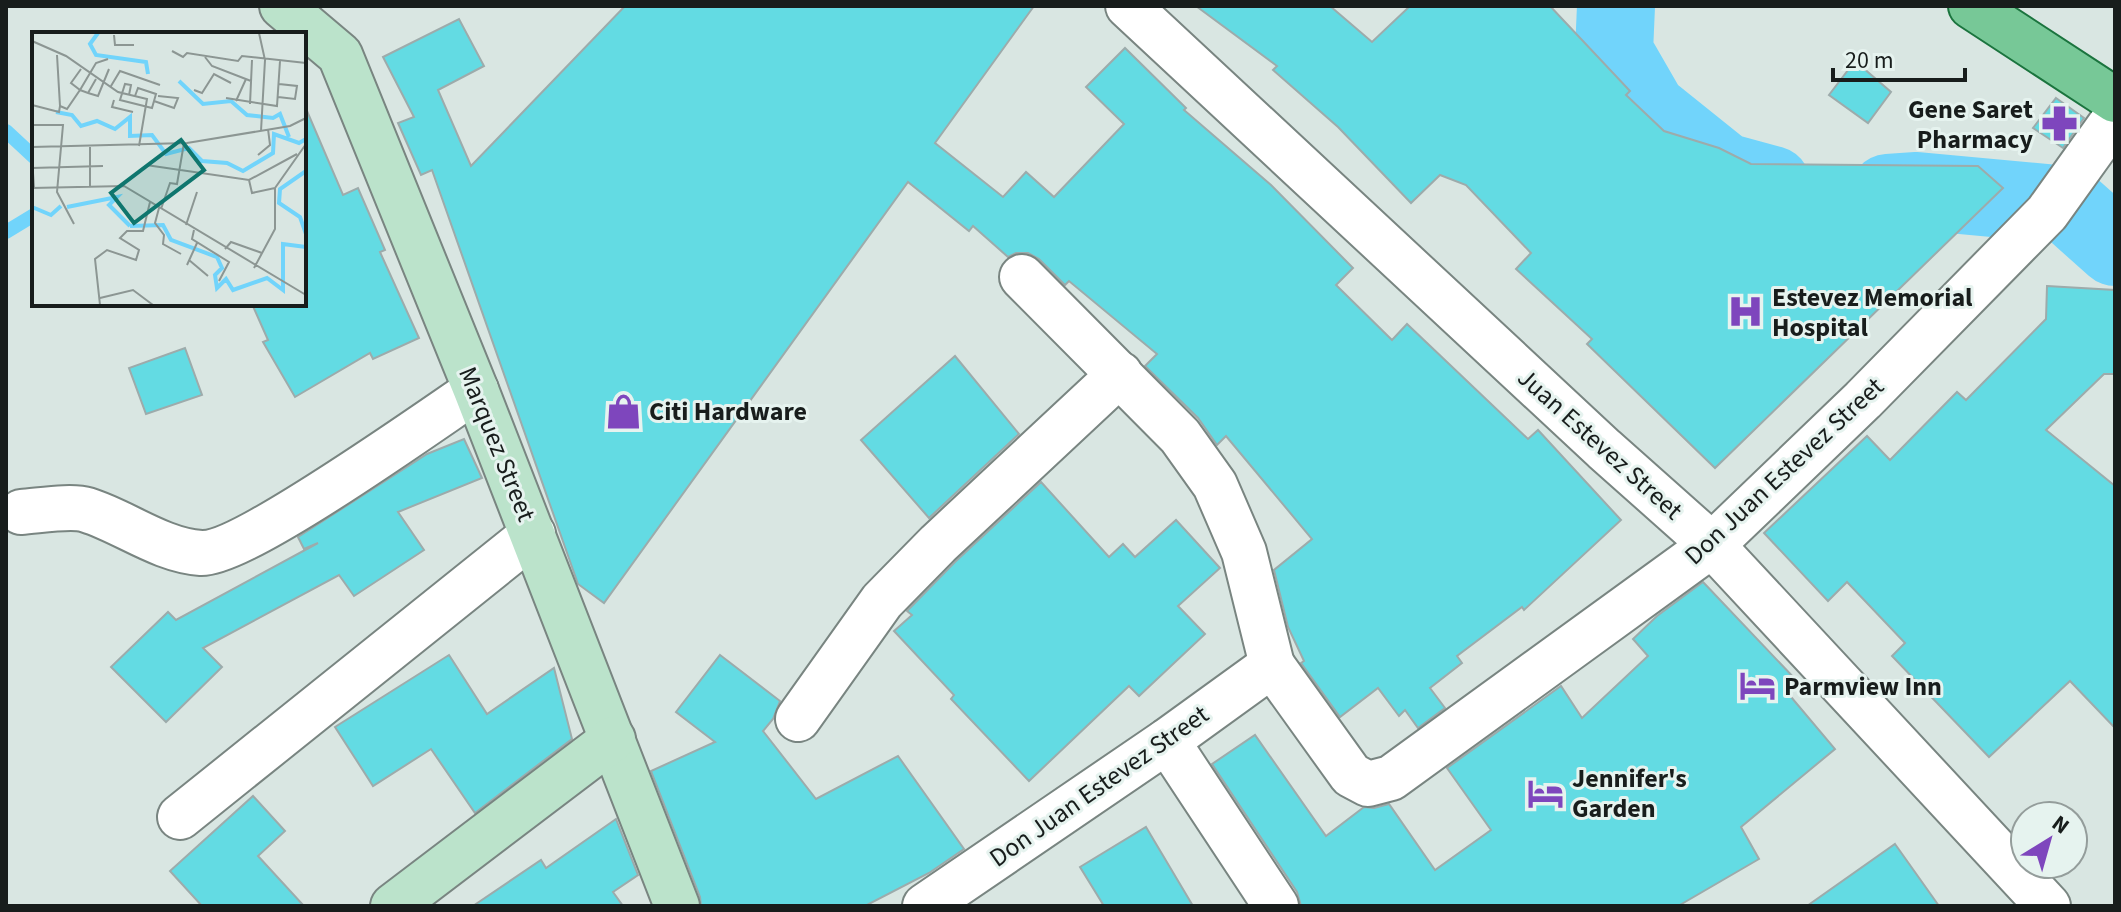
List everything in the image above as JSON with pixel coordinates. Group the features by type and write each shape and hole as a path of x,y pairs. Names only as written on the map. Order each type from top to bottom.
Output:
{"main road":[{"path":"1971,6 2115,100"}],"street":[{"name":"Marquez Street","path":"282,6 340,55 476,390 677,906"},
{"name":"Juan Estevez Street","path":"1128,6 1604,449 1712,545 2048,906"},
{"name":"Don Juan Estevez Street","path":"1022,277 1180,436 1215,485 1244,552 1272,665 1351,775 1368,784 1391,778 1712,545 1863,400 2047,213 2115,118"},
{"path":"798,719 882,601 938,544 1120,374"},
{"path":"21,512 85,509 143,535 203,553 233,544 274,523 476,390"},
{"path":"180,817 533,534"},
{"name":"Don Juan Estevez Street","path":"925,906 1167,741 1272,665"},
{"path":"393,906 613,739"},
{"path":"1167,741 1276,906"}],"building":[{"path":"625,6 1034,6 935,143 1003,197 1026,172 1054,197 1124,124 1086,87 1125,48 1186,108 1184,110 1271,185 1353,268 1336,285 1392,340 1407,324 1528,439 1538,430 1621,520 1524,610 1522,607 1457,656 1462,663 1430,688 1445,708 1418,728 1405,710 1399,716 1378,688 1340,717 1301,663 1304,661 1288,627 1274,570 1312,539 1226,436 1217,445 1198,418 1145,366 1157,354 1069,281 1065,285 1039,259 1028,253 1008,257 973,226 969,231 908,182 604,603 578,584 432,170 421,175 398,123 414,117 383,57 459,19 484,66 438,90 471,166"},
{"path":"1196,6 1330,6 1372,42 1410,6 1550,6 1630,91 1626,95 1664,131 1719,148 1751,164 1978,166 2003,188 1715,468 1587,344 1592,339 1516,269 1531,253 1466,185 1440,175 1411,203 1338,127 1273,70 1277,66"},
{"path":"1855,61 1891,92 1868,123 1829,95"},
{"name":"Gene Saret Pharmacy","path":"2056,98 2084,118 2063,148 2033,128"},
{"path":"306,109 343,195 358,188 385,250 380,252 419,338 373,359 370,353 295,397 263,342 268,340 253,306 306,306"},
{"path":"2047,286 2115,290 2114,374 2104,374 2046,430 2115,486 2115,728 2070,681 1989,757 1892,656 1905,643 1847,582 1828,601 1764,533 1867,436 1890,460 1957,392 1966,400 2046,319"},
{"path":"185,348 202,395 146,414 129,368"},
{"path":"955,356 1019,434 929,518 861,440"},
{"path":"464,439 482,478 398,512 424,550 354,596 339,575 203,648 222,667 166,722 111,667 168,612 176,620 318,543 304,549 298,537 427,454"},
{"path":"1041,482 1109,557 1123,544 1135,557 1176,520 1220,568 1178,606 1205,634 1139,696 1129,686 1029,781 951,699 954,695 894,631 912,615 907,611 955,562"},
{"path":"1703,582 1797,681 1786,691 1835,749 1741,827 1759,859 1678,906 1301,906 1297,892 1212,764 1255,735 1326,836 1364,807 1389,804 1435,870 1491,830 1447,768 1561,686 1582,718 1648,656 1633,639 1657,616"},
{"path":"449,655 487,714 554,668 572,739 475,813 431,749 373,786 335,727"},
{"path":"720,655 780,701 773,719 763,731 816,799 898,756 964,849 929,873 865,906 701,906 651,771 715,742 676,712"},
{"path":"253,796 285,831 258,856 304,906 202,906 170,871"},
{"path":"616,819 638,875 613,892 623,906 473,906 541,860 546,868"},
{"path":"1146,827 1193,906 1104,906 1080,867"},
{"path":"1895,844 1939,906 1807,906"}],"waterway":[{"path":"1616,6 1614,52 1648,111 1724,172 1772,185"},
{"path":"6,131 32,155"},
{"path":"1888,193 1917,191 2068,205 2115,247"},
{"path":"6,232 32,216"}],"place":[{"name":"Gene Saret Pharmacy","path":"2059,124"},
{"name":"Estevez Memorial Hospital","path":"1746,312"},
{"name":"Citi Hardware","path":"623,411"},
{"name":"Parmview Inn","path":"1758,686"},
{"name":"Jennifer's Garden","path":"1546,793"}]}
